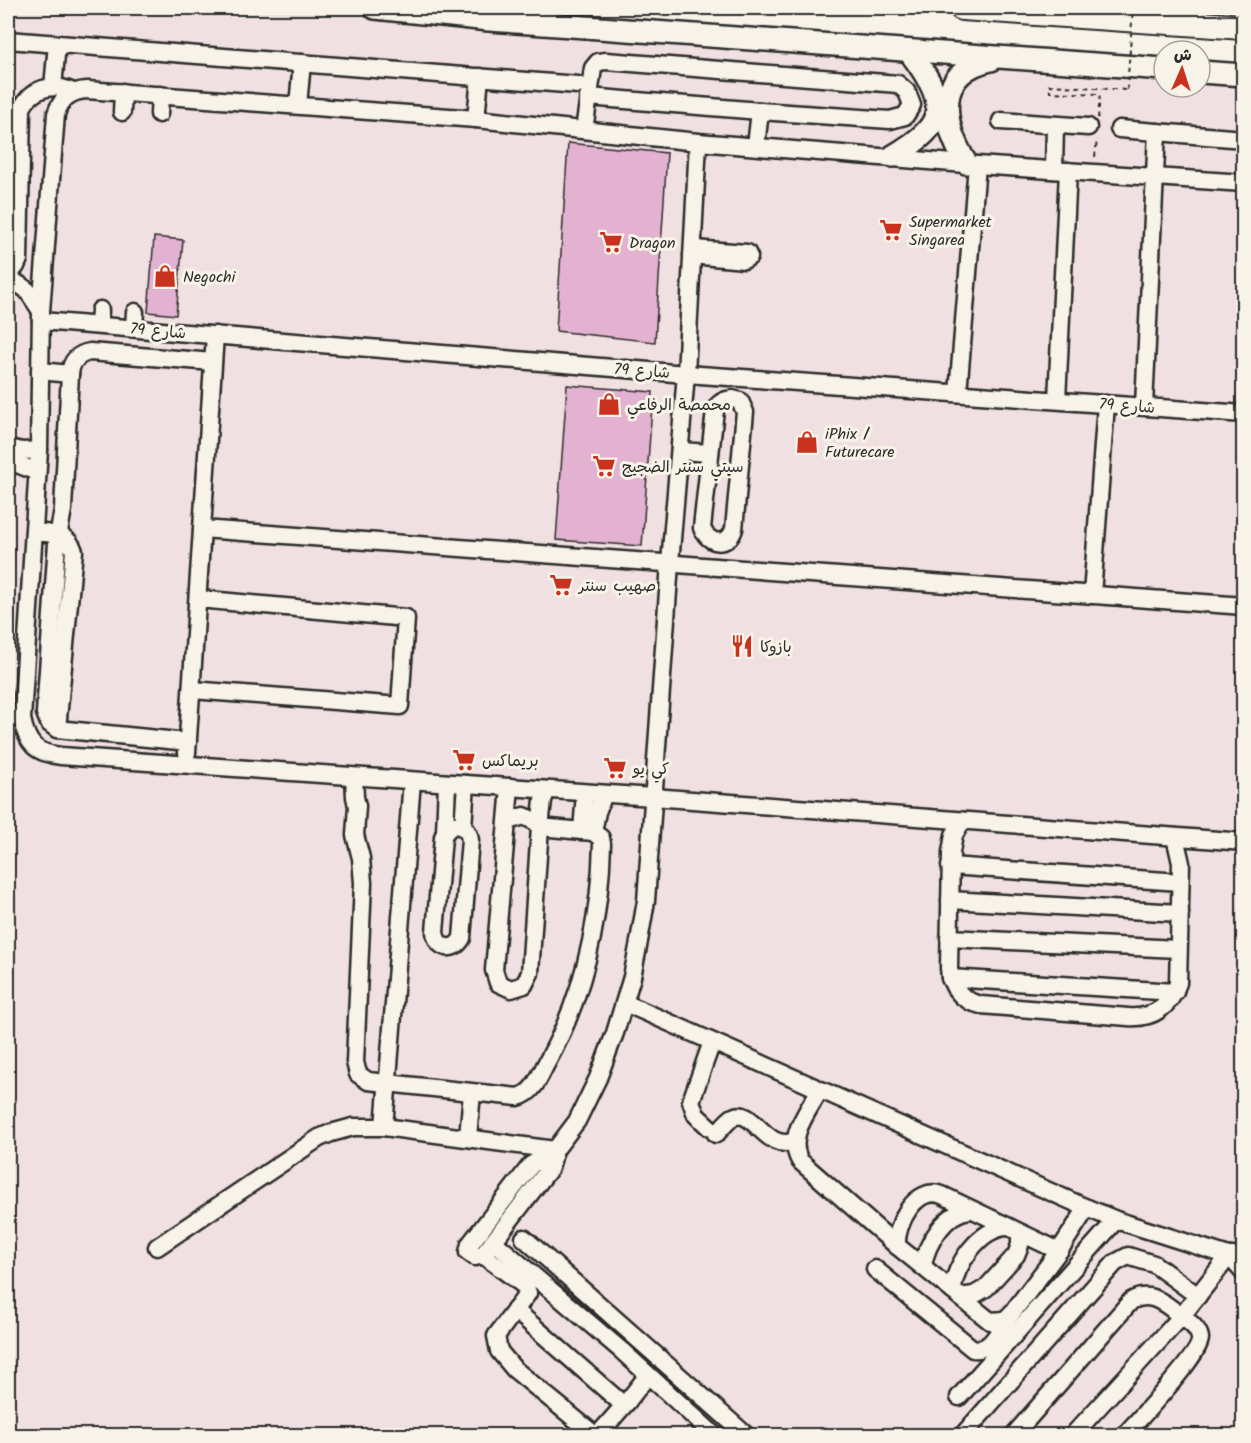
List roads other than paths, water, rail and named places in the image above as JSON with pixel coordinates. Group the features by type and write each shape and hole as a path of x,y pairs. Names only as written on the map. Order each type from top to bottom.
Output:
{"highway":[{"path":"962,8 1244,27"}],"main road":[{"path":"375,8 489,20 1152,68"},
{"path":"893,156 914,144 936,116 938,102 928,78 909,51"},
{"path":"972,164 948,125 946,104 949,93 960,74 969,67 978,62 1003,57"},
{"path":"1212,73 1244,75"}],"street":[{"path":"8,40 480,77 583,91 760,111 890,120 905,116 912,105 907,92 898,84 606,61 598,62 593,68 583,91 584,130"},
{"path":"53,87 57,44"},
{"path":"298,105 302,63"},
{"path":"476,118 480,77"},
{"path":"41,316 27,290 8,277 19,259 22,108 39,90 53,87 73,92"},
{"path":"1244,183 698,142 476,118 123,92 87,90 73,92 62,101 56,114 41,316 39,450 22,719 25,734 33,746 46,754 1244,842"},
{"path":"122,112 123,92"},
{"path":"159,114 160,95"},
{"path":"756,146 760,111"},
{"path":"1001,121 1088,127"},
{"path":"1055,125 1061,171 1057,400"},
{"path":"1119,129 1244,139"},
{"path":"1144,406 1157,132"},
{"path":"555,1150 542,1156 531,1166 470,1244 468,1252 471,1256 483,1255 550,1168 555,1150 578,1121 607,1055 632,976 646,901 686,374 698,142"},
{"path":"958,393 972,164"},
{"name":"شارع 79","path":"41,316 134,320 215,335 686,374 1244,414"},
{"path":"187,765 215,335"},
{"path":"188,742 57,729 48,723 45,713 58,534 63,509 70,374 74,361 78,356 90,352 213,362"},
{"path":"40,371 70,374"},
{"path":"725,400 740,401 745,412 734,529 727,541 717,543 708,539 702,528 710,453 715,410 718,404 725,400"},
{"path":"1092,595 1106,404"},
{"path":"8,448 23,452 39,450"},
{"path":"680,451 710,453"},
{"path":"8,462 37,472"},
{"path":"202,529 1244,606"},
{"path":"34,532 58,534"},
{"path":"192,690 400,706 406,618 198,599"},
{"path":"359,777 362,797 357,806 355,835 361,858 363,889 356,1068 358,1074 368,1082 518,1097 528,1093 549,1059 581,982 596,918 601,838 588,831 540,827 524,816 511,820 507,825"},
{"path":"384,1127 412,781"},
{"path":"445,832 453,825 463,827 467,830 470,840 462,938 453,948 440,945 435,932 445,832 447,783"},
{"path":"463,827 466,784"},
{"path":"510,787 494,970 498,983 511,989 524,985 530,973 542,805 547,790"},
{"path":"585,793 588,831"},
{"path":"588,831 604,794"},
{"path":"962,821 954,836 950,866 949,938 950,978 962,996 981,1005 1137,1018 1156,1013 1164,1008 1178,983 1180,854 1175,837"},
{"path":"950,866 1180,882"},
{"path":"950,900 1180,913"},
{"path":"949,938 1178,949"},
{"path":"950,978 1175,992"},
{"path":"625,1003 1086,1208 1116,1220 1236,1256 1244,1273"},
{"path":"711,1042 691,1101 696,1115 713,1131 740,1115 748,1118 774,1141 784,1143 794,1141"},
{"path":"819,1091 794,1141 794,1148 800,1161 897,1246 990,1321 1005,1320 1012,1313"},
{"path":"468,1137 472,1093"},
{"path":"157,1247 319,1138 353,1127 384,1127 555,1150"},
{"path":"897,1246 897,1232 901,1220 924,1195 937,1194 1059,1251"},
{"path":"875,1269 973,1349 980,1350 987,1347 1059,1251 1086,1208"},
{"path":"923,1266 928,1246 945,1225 956,1214 972,1210"},
{"path":"959,1397 1116,1220"},
{"path":"957,1294 955,1275 963,1260 987,1233 996,1228 1014,1230"},
{"path":"957,1294 974,1295 986,1288 1016,1255 1020,1245 1014,1230"},
{"path":"524,1238 747,1436"},
{"path":"493,1241 715,1436"},
{"path":"483,1255 526,1287 528,1293 496,1336 499,1351 514,1369 596,1436 648,1375"},
{"path":"962,1436 1115,1263 1128,1256 1154,1264 1198,1296"},
{"path":"1072,1436 1236,1256"},
{"path":"1013,1436 1131,1301 1140,1296 1150,1297 1161,1301 1194,1327 1200,1336 1200,1344 1190,1360 1124,1436"},
{"path":"515,1310 619,1401 627,1402"}],"place":[{"name":"Supermarket Singarea","path":"891,230"},
{"name":"Dragon","path":"611,242"},
{"name":"Negochi","path":"165,276"},
{"name":"محمصة الرفاعي","path":"609,404"},
{"name":"iPhix / Futurecare","path":"807,442"},
{"name":"سيتي سنتر الضجيج","path":"604,466"},
{"name":"صهيب سنتر","path":"561,585"},
{"name":"بازوكا","path":"742,646"},
{"name":"بريماكس","path":"464,760"},
{"name":"كي يو","path":"615,768"}]}
